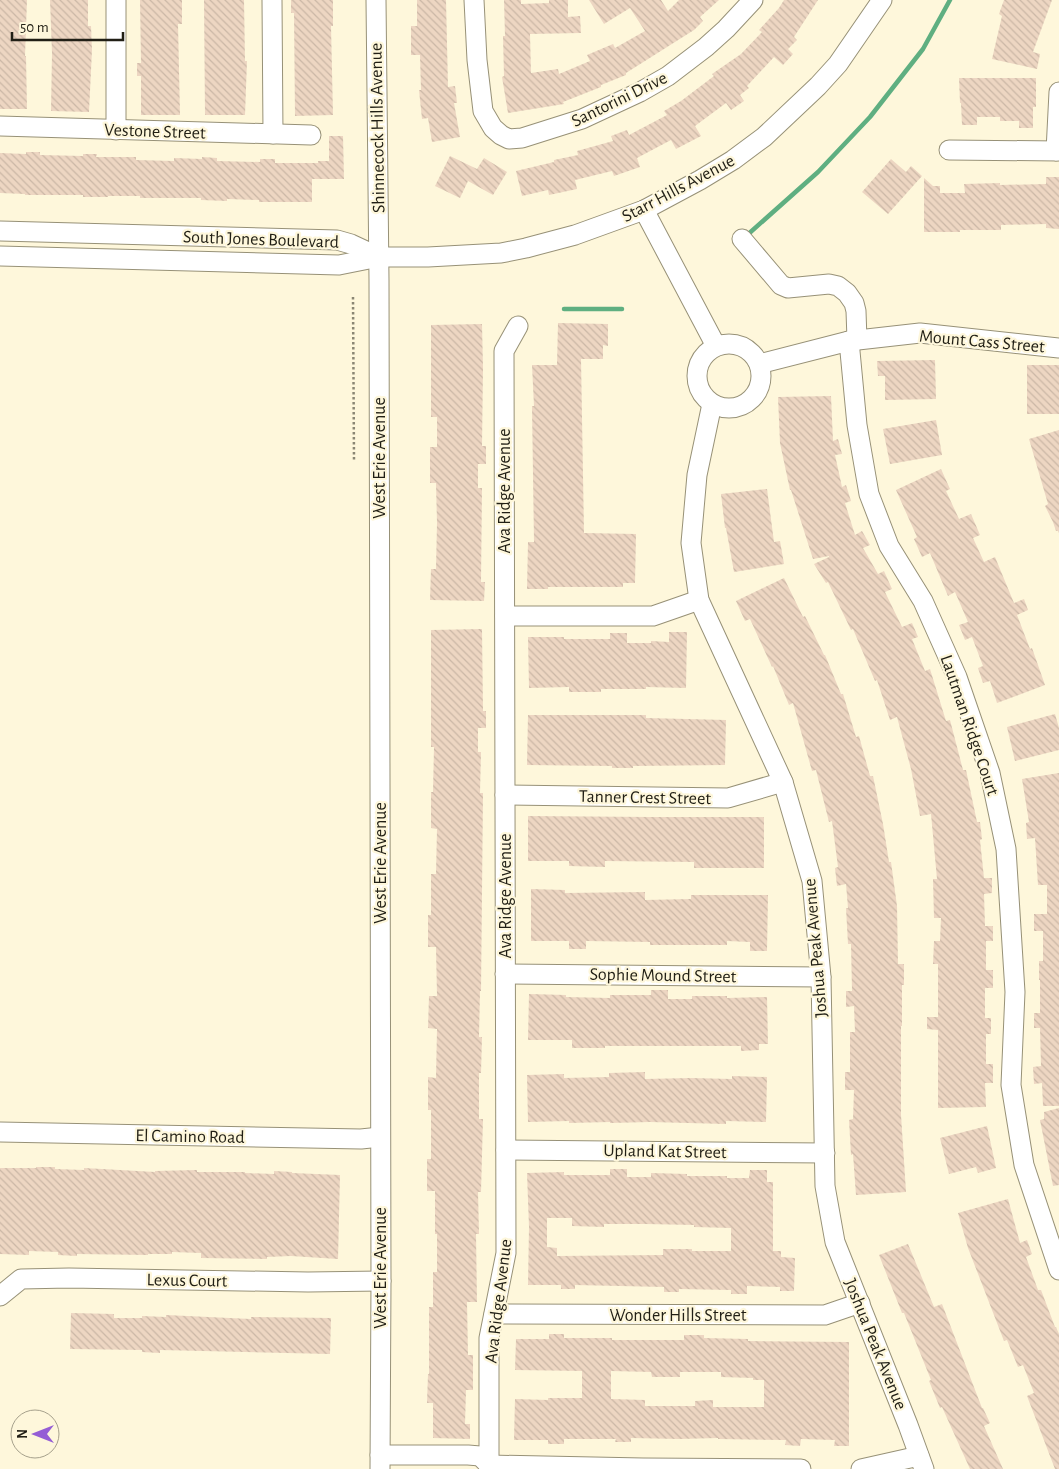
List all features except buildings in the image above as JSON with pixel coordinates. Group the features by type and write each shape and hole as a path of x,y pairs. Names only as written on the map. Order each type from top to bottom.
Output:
{"street":[{"path":"116,0 116,130"},
{"path":"272,0 274,134"},
{"name":"Shinnecock Hills Avenue","path":"376,0 379,257"},
{"name":"Santorini Drive","path":"474,0 480,94 483,111 500,136 509,139 522,138 582,119 640,92 668,76 706,47 753,0"},
{"name":"Starr Hills Avenue","path":"379,257 428,257 501,253 575,236 644,210 733,160 764,137 805,99 838,64 882,0"},
{"path":"949,150 1057,150 1056,127 1059,92"},
{"name":"Vestone Street","path":"0,126 310,136"},
{"path":"644,210 716,346"},
{"name":"South Jones Boulevard","path":"0,230 337,240 351,244 379,257"},
{"name":"Lautman Ridge Court","path":"742,239 781,285 788,288 829,284 838,286 854,303 856,311 853,340 857,425 870,494 889,546 923,601 958,678 990,773 1006,849 1015,992 1011,1084 1024,1165 1059,1270"},
{"name":"South Jones Boulevard","path":"0,256 339,265 379,257"},
{"name":"West Erie Avenue","path":"379,257 380,1462"},
{"name":"Ava Ridge Avenue","path":"488,1468 489,1338 506,1253 504,350 518,326"},
{"name":"Mount Cass Street","path":"759,364 853,340 920,333 1059,348"},
{"path":"734,344 742,346 749,351 759,364 760,386 752,399 746,404 738,407 720,407 712,404 700,391 697,382 699,365 703,357 716,346 734,344"},
{"name":"Joshua Peak Avenue","path":"712,404 697,475 691,543 700,600 782,782 812,882 821,977 825,1186 835,1242 905,1416 921,1462"},
{"path":"504,616 653,616 700,600"},
{"name":"Tanner Crest Street","path":"505,795 728,798 782,782"},
{"name":"Sophie Mound Street","path":"506,974 821,977"},
{"name":"El Camino Road","path":"0,1132 361,1139 380,1136"},
{"name":"Upland Kat Street","path":"506,1150 824,1153"},
{"name":"Lexus Court","path":"0,1296 21,1279 381,1281"},
{"name":"Wonder Hills Street","path":"494,1314 826,1316 860,1303"},
{"path":"380,1462 458,1462 480,1456 488,1468 801,1469"},
{"path":"861,1469 921,1462"}],"path":[{"path":"352,297 354,461"}],"waterway":[{"path":"745,237 818,172 870,117 923,49 950,0"},
{"path":"564,309 622,309"}]}
